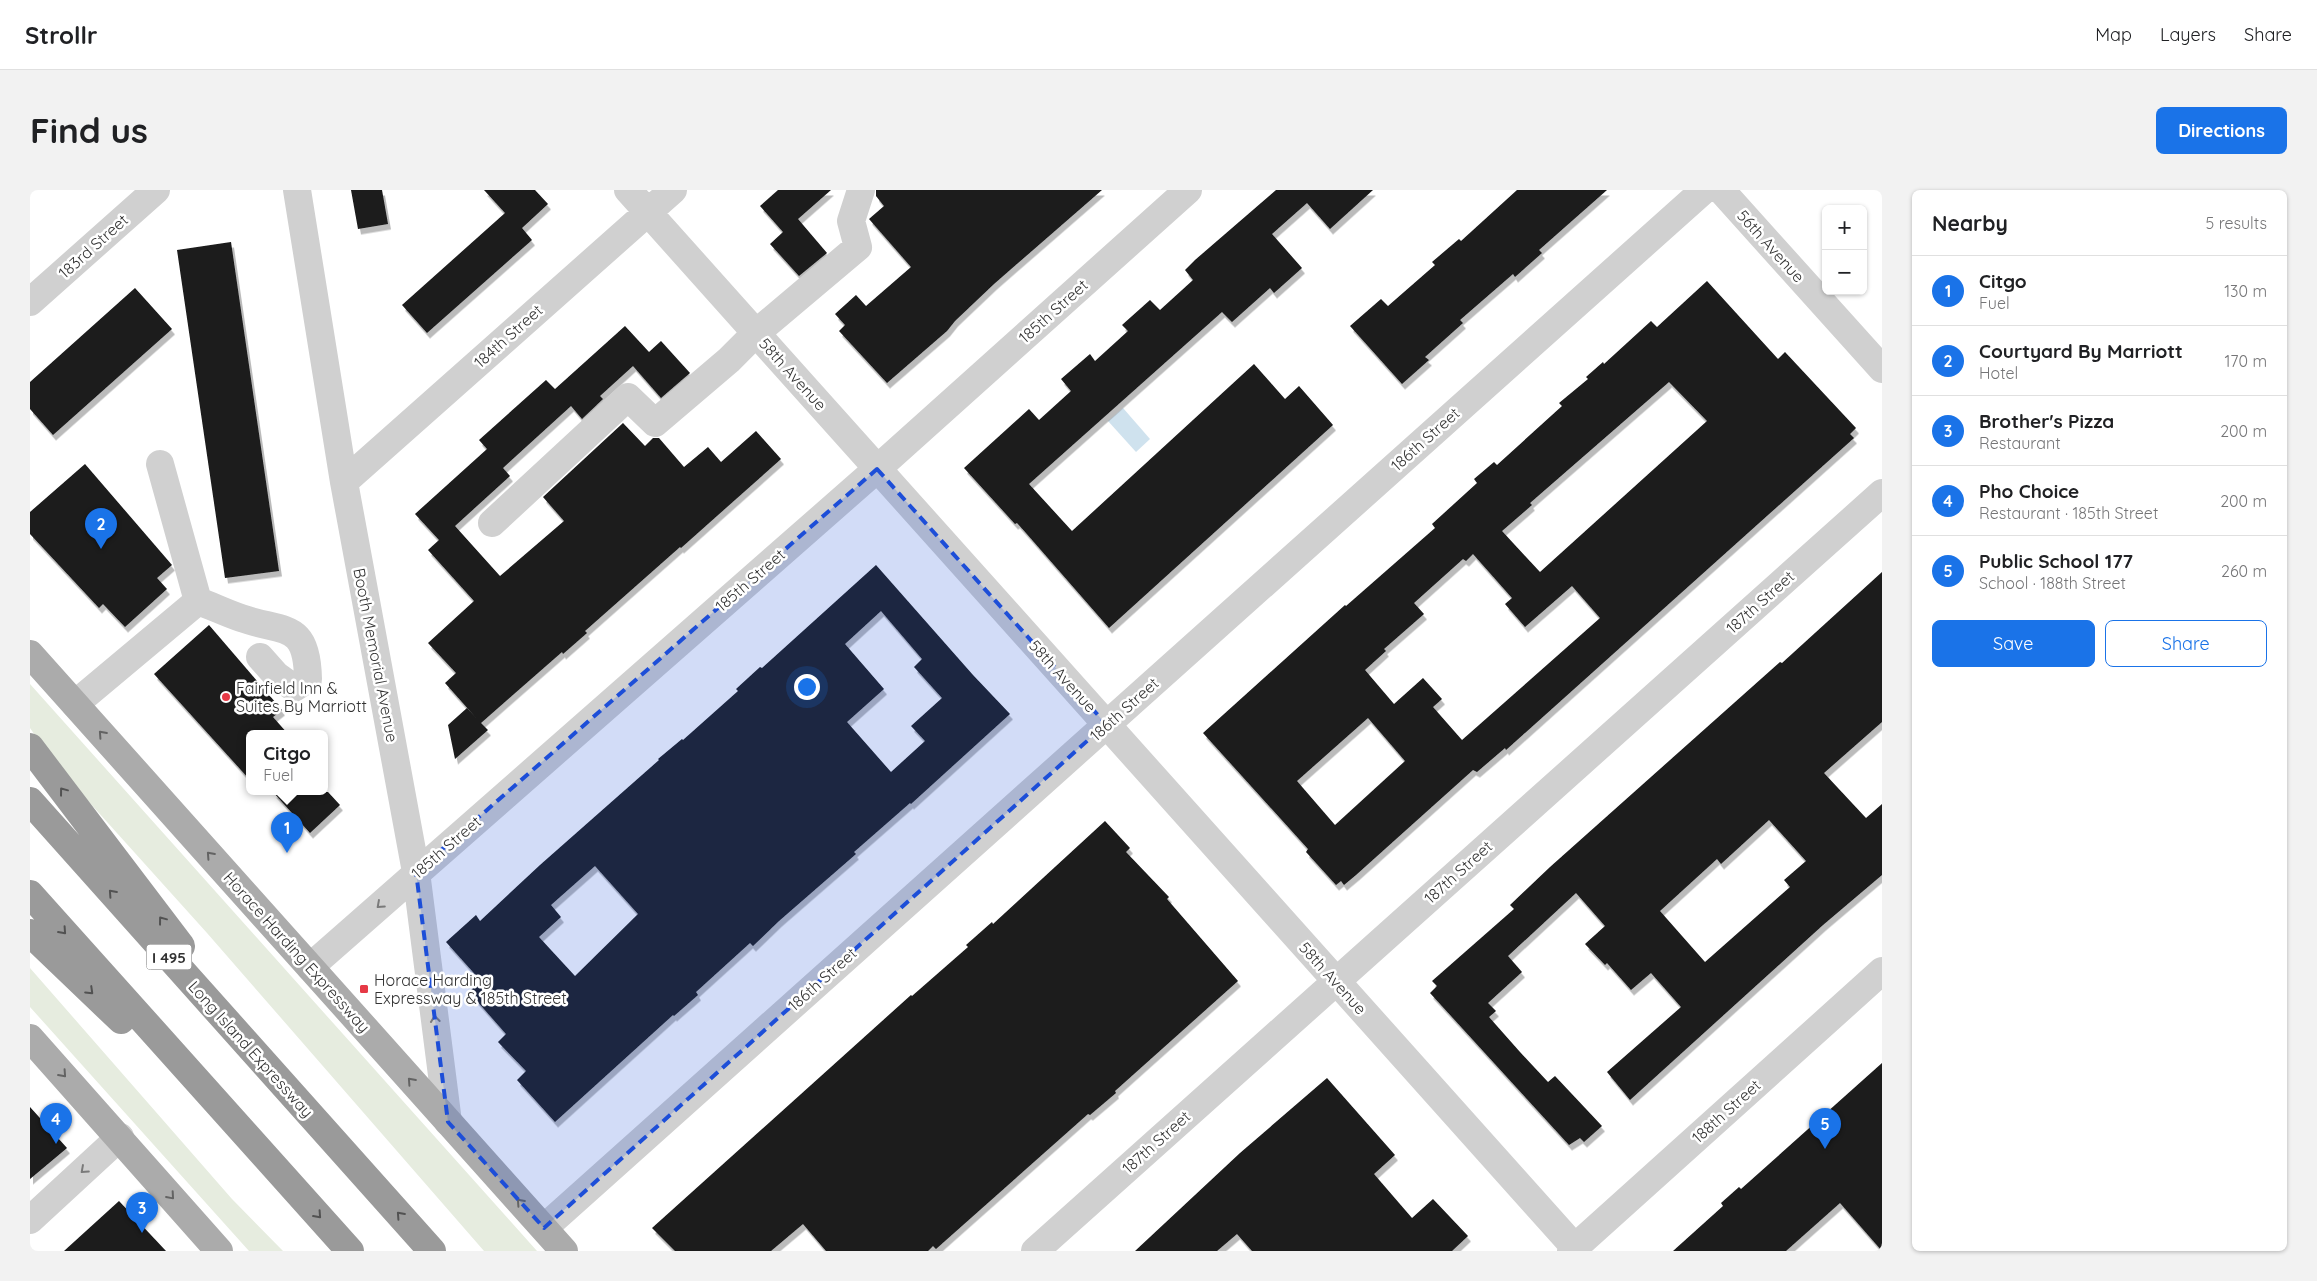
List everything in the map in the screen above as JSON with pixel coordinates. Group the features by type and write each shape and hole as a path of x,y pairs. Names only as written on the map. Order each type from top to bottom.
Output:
{"highway":[{"path":"30,747 308,1112"},
{"name":"Long Island Expressway","path":"30,801 432,1251"},
{"path":"30,894 350,1251"},
{"path":"30,933 286,1180"}],"main road":[{"name":"Horace Harding Expressway","path":"30,654 564,1251"},
{"path":"30,1038 220,1251"}],"street":[{"name":"183rd Street","path":"30,302 156,190"},
{"name":"Booth Memorial Avenue","path":"297,190 344,482 416,872 448,1122"},
{"name":"58th Avenue","path":"628,190 1336,981 1574,1250"},
{"name":"184th Street","path":"344,482 673,190"},
{"path":"492,523 628,397 655,423 729,360 756,333 858,247 850,221 861,190"},
{"name":"185th Street","path":"310,967 877,468 1188,190"},
{"name":"186th Street","path":"544,1228 1704,190"},
{"name":"56th Avenue","path":"1721,190 1882,369"},
{"path":"160,464 198,601"},
{"name":"187th Street","path":"1035,1251 1882,493"},
{"path":"198,601 242,618 289,630 303,646 308,663 308,679 294,688 276,675 260,657"},
{"path":"75,704 198,601"},
{"name":"188th Street","path":"1574,1250 1882,971"},
{"path":"30,1220 120,1137"}],"highlighted area":[{"path":"877,469 1106,724 544,1228 448,1122 416,872"}],"shaded area":[{"path":"30,684 537,1251 484,1251 207,933 53,762 30,728"},
{"path":"30,968 232,1199 283,1251 249,1251 30,1007"}],"water":[{"path":"1123,408 1150,439 1136,452 1108,421"}],"building":[{"path":"351,190 382,190 388,224 358,229"},
{"path":"484,190 535,190 548,204 522,228 532,240 427,333 402,305 505,213"},
{"path":"778,190 831,190 798,219 827,253 799,276 770,244 783,232 760,206"},
{"path":"876,190 1102,190 994,284 947,331 887,383 839,331 845,325 835,314 856,295 866,306 911,267 869,219 884,206 876,196"},
{"path":"1276,190 1373,190 1330,229 1307,203 1272,234 1302,268 1274,293 1270,288 1232,322 1222,312 1029,484 1072,531 1254,364 1285,399 1299,386 1333,425 1109,628 1017,523 1015,524 964,468 1029,409 1039,420 1071,391 1061,379 1090,354 1095,361 1128,331 1122,325 1150,300 1160,310 1193,280 1185,270"},
{"path":"1517,190 1607,190 1539,250 1542,253 1515,277 1513,274 1460,320 1463,323 1425,357 1429,360 1402,384 1350,326 1381,299 1388,306 1435,265 1432,262 1459,239 1461,241"},
{"path":"231,242 279,571 225,578 177,250"},
{"path":"1707,281 1778,359 1785,352 1856,428 1850,434 1854,438 1506,750 1505,748 1477,772 1473,770 1344,885 1341,881 1336,885 1306,852 1308,849 1203,733 1345,605 1435,528 1432,524 1477,483 1474,479 1494,462 1497,465 1562,406 1559,403 1588,379 1586,377 1603,362 1604,364 1651,321 1657,327","holes":["1669,382 1707,421 1540,572 1502,531 1532,505 1530,503","1473,554 1512,598 1505,604 1525,627 1572,586 1600,618 1462,740 1433,707 1442,699 1423,678 1394,704 1365,670 1386,651 1384,649 1424,614 1414,603 1463,559 1466,561","1368,718 1405,761 1335,825 1297,781"]},
{"path":"135,288 172,329 53,435 30,409 30,382"},
{"path":"625,326 649,352 661,341 690,373 661,398 633,366 600,396 603,399 582,419 571,406 503,468 510,476 455,526 500,576 564,521 543,497 623,423 645,446 653,438 659,438 684,467 708,447 721,462 756,431 781,459 585,631 587,633 563,654 562,652 481,723 488,730 455,759 448,725 467,708 478,720 445,683 456,673 428,643 474,601 428,550 439,540 415,514 487,449 479,440 546,380 555,389"},
{"path":"85,464 172,565 157,578 167,589 125,627 103,604 99,608 30,534 30,512"},
{"path":"876,565 1010,714 911,804 854,852 856,854 753,946 750,943 696,992 698,995 673,1015 555,1122 517,1080 526,1071 498,1042 506,1034 469,992 481,981 446,942 476,915 480,921 658,759 683,740 738,691 736,689 760,667 762,668","holes":["881,611 922,659 914,667 942,698 911,726 925,741 891,772 847,722 884,689 845,644","595,866 638,914 575,976 539,937 561,917 551,905"]},
{"path":"1882,572 1882,722 1824,773 1866,818 1882,804 1882,875 1823,925 1630,1100 1607,1072 1681,1007 1651,973 1631,990 1607,963 1605,965 1585,944 1605,926 1576,893 1508,956 1522,972 1488,1003 1496,1011 1489,1017 1520,1052 1548,1082 1555,1076 1602,1126 1584,1142 1580,1138 1569,1145 1430,993 1437,986 1432,981 1514,909 1510,905 1550,867 1780,662 1782,663","holes":["1769,820 1806,861 1784,880 1790,887 1705,962 1660,911 1717,859 1721,864"]},
{"name":"Fairfield Inn & Suites By Marriott","path":"209,625 282,710 273,717 284,730 246,730 246,776 154,674"},
{"path":"328,792 340,805 310,833 276,795 328,795"},
{"path":"1105,821 1130,848 1126,852 1169,897 1167,899 1238,981 1115,1091 1116,1093 1090,1115 1088,1114 936,1249 933,1246 928,1251 826,1251 803,1224 771,1251 675,1251 652,1228 911,995 968,947 966,945 992,922 993,924"},
{"path":"1882,1063 1882,1251 1840,1203 1786,1251 1673,1251 1723,1206 1721,1203 1739,1187 1741,1189"},
{"path":"1327,1078 1395,1155 1374,1174 1412,1218 1433,1199 1468,1236 1452,1251 1252,1251 1237,1234 1217,1251 1135,1251 1240,1153"},
{"path":"30,1107 67,1148 30,1179"},
{"path":"119,1201 166,1251 64,1251"}],"place":[{"name":"Courtyard By Marriott","path":"101,549"},
{"name":"Fairfield Inn & Suites By Marriott","path":"226,697"},
{"name":"Citgo","path":"287,853"},
{"name":"Horace Harding Expressway & 185th Street","path":"364,989"},
{"name":"Pho Choice","path":"56,1144"},
{"name":"Public School 177","path":"1825,1149"},
{"name":"Brother's Pizza","path":"142,1233"}]}
